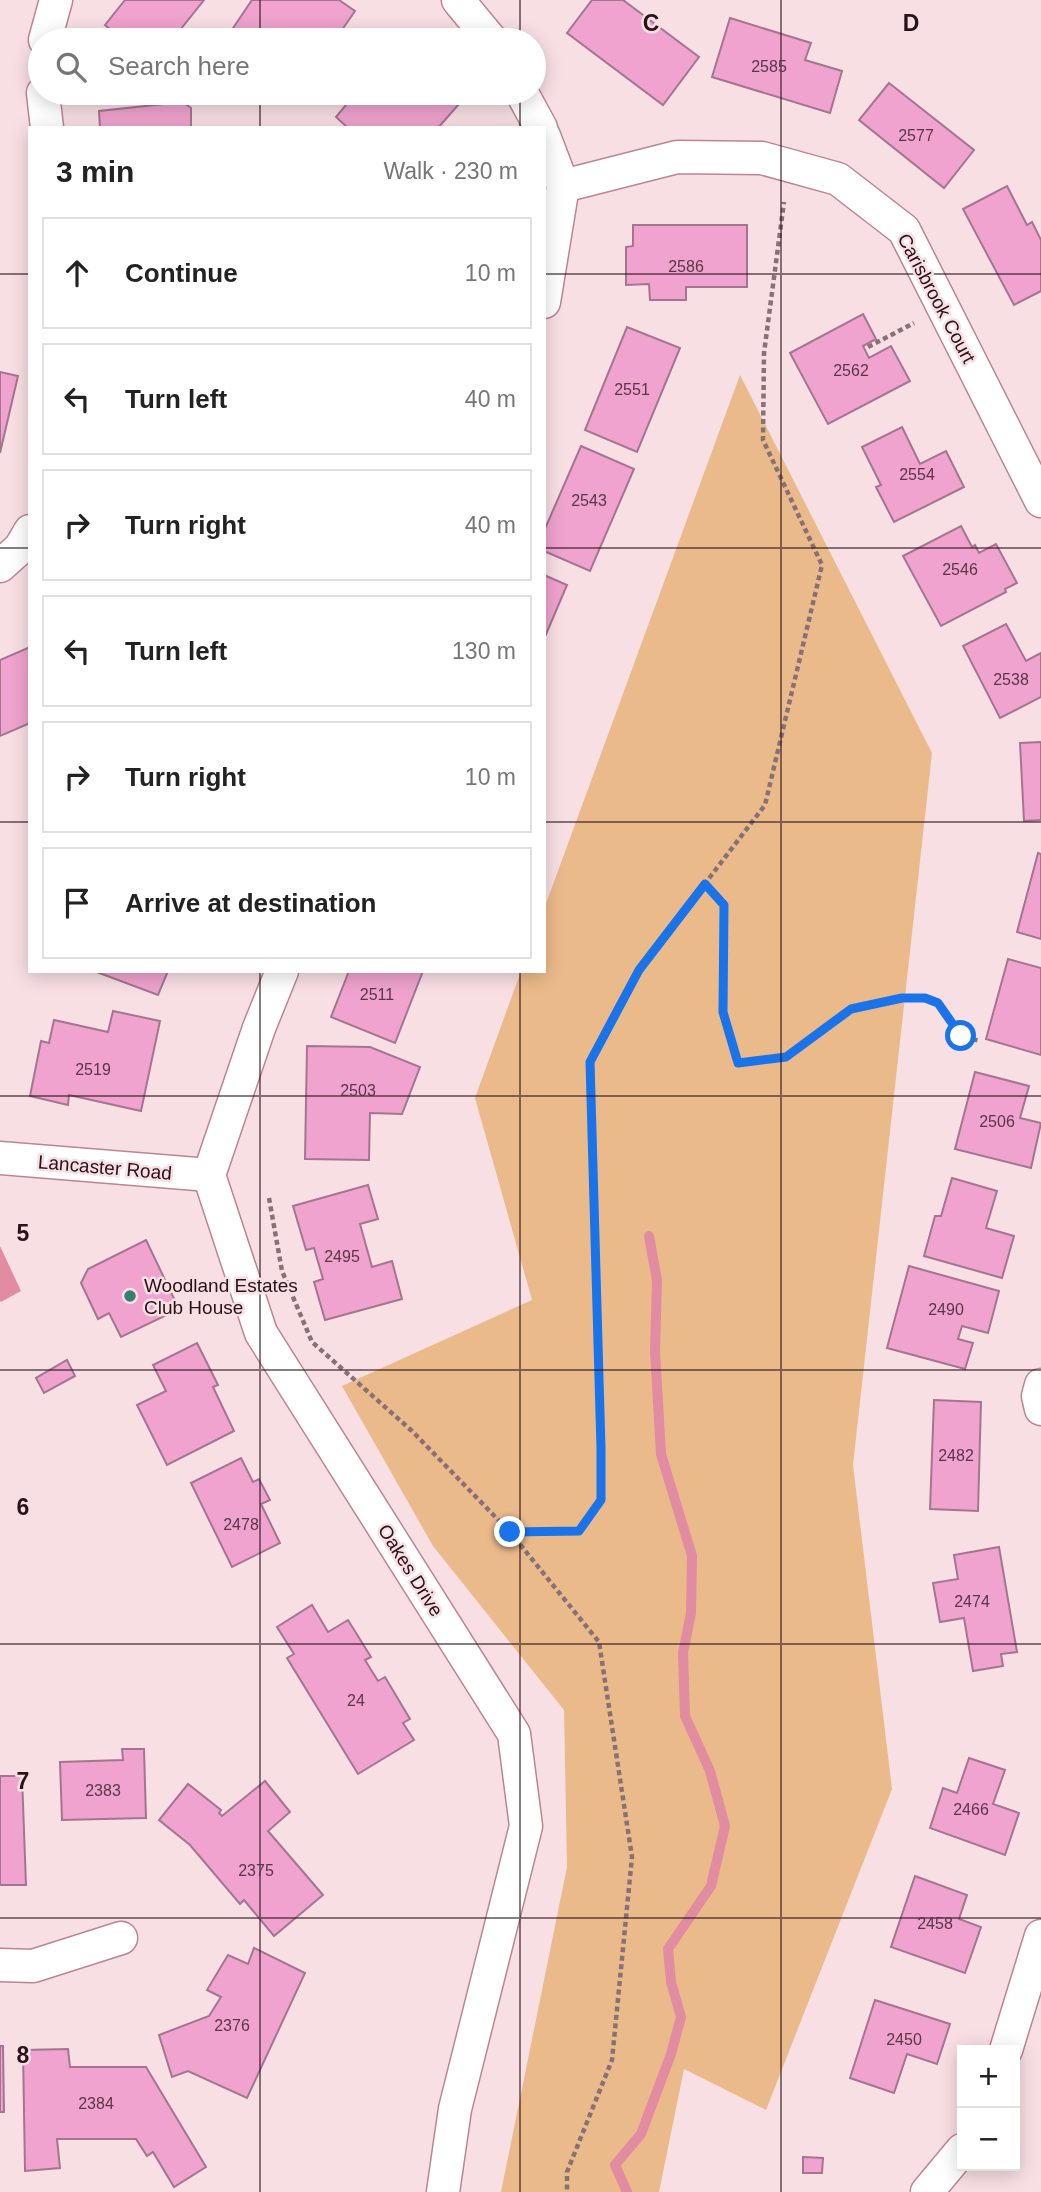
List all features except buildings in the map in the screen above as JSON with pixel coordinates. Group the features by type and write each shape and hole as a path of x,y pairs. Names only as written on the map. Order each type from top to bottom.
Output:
{"street":[{"path":"49,28 57,0"},
{"path":"458,0 481,28"},
{"path":"44,105 47,126"},
{"path":"529,105 540,126"},
{"path":"546,141 563,186 546,290"},
{"name":"Carisbrook Court","path":"563,186 677,157 762,158 838,179 904,230 1041,501"},
{"path":"0,566 20,548 28,534"},
{"path":"209,1175 259,1028 281,973"},
{"name":"Lancaster Road","path":"0,1158 209,1175"},
{"name":"Oakes Drive","path":"209,1175 261,1333 514,1734 526,1826 455,2109 443,2192"},
{"path":"1041,1385 1038,1396 1041,1409"},
{"path":"1008,2045 1041,1936"},
{"path":"0,1965 33,1966 121,1938"},
{"path":"927,2192 957,2156"}],"path":[{"path":"510,1532 579,1531 601,1500 590,1062 639,970 765,805 822,565 763,440 764,354 783,202"},
{"path":"868,347 918,321"},
{"path":"705,884 724,905 723,1012 738,1063 786,1057 851,1009 902,998 925,998 938,1003 961,1036 980,1041"}],"shaded area":[{"path":"740,375 932,753 853,1465 892,1789 766,2110 684,2069 659,2192 501,2192 567,1867 564,1710 433,1546 342,1386 532,1300 475,1098 520,973 546,973 546,904"},
{"path":"0,1246 21,1291 1,1302 0,1301"}],"waterway":[{"path":"627,2192 615,2165 641,2134 671,2054 681,2017 671,1982 668,1949 711,1886 725,1826 710,1771 685,1716 683,1653 691,1613 692,1556 661,1454 655,1351 657,1280 649,1236"}],"place":[{"name":"Woodland Estates Club House","path":"130,1296"}],"route":[{"path":"510,1532 579,1531 601,1500 590,1062 639,970 705,884 724,905 723,1012 738,1063 786,1057 851,1009 902,998 925,998 938,1003 961,1036"}]}
